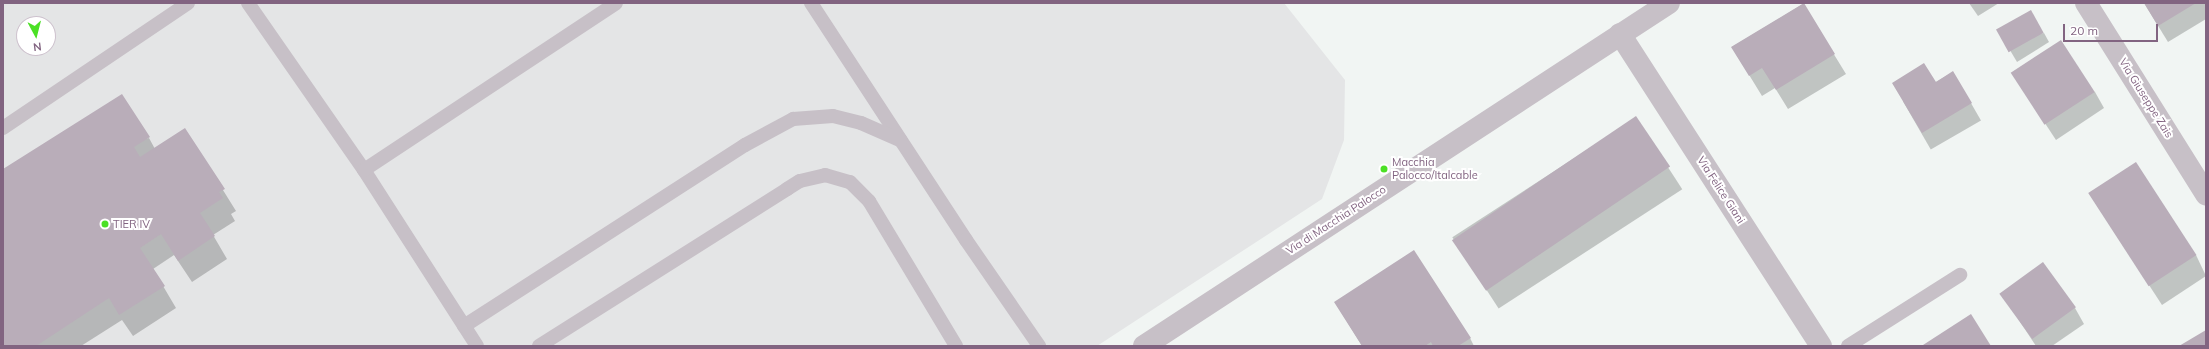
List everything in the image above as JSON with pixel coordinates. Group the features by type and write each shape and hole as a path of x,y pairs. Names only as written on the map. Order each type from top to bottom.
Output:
{"street":[{"name":"Via di Macchia Palocco","path":"1158,342 1620,34 1669,3"},
{"name":"Via Giuseppe Zais","path":"2086,3 2206,194"},
{"name":"Via Felice Giani","path":"1620,34 1821,346"}],"lane":[{"path":"3,128 188,3"},
{"path":"248,3 364,170 477,346"},
{"path":"364,170 616,3"},
{"path":"811,3 900,140 1039,346"},
{"path":"464,326 745,145 787,121 810,116 833,116 861,123 900,140"},
{"path":"539,346 800,181 825,176 850,182 869,201 956,346"},
{"path":"1848,346 1960,275"}],"shaded area":[{"path":"3,3 1284,3 1345,80 1344,140 1322,199 1097,346 3,346"}],"building":[{"path":"1804,3 1835,54 1776,90 1762,68 1749,76 1731,47"},
{"path":"2144,3 2196,3 2158,26"},
{"path":"2031,10 2044,33 2009,52 1996,29"},
{"path":"2061,40 2095,92 2044,125 2011,73"},
{"path":"1924,63 1936,82 1953,71 1972,103 1922,133 1892,83"},
{"name":"TIER IV","path":"122,94 150,137 134,147 140,157 185,128 225,189 219,192 223,198 200,213 215,236 178,261 161,234 140,248 165,286 119,315 109,298 36,346 3,346 3,169"},
{"path":"1636,116 1670,167 1486,291 1452,240"},
{"path":"2136,162 2196,255 2149,286 2088,193"},
{"path":"1414,250 1471,338 1458,346 1433,346 1431,342 1425,346 1362,346 1334,302"},
{"path":"2043,262 2076,307 2032,339 1999,294"},
{"path":"1971,314 1991,346 1923,345"},
{"path":"2206,330 2206,346 2179,346"}],"place":[{"name":"Macchia Palocco/Italcable","path":"1384,169"},
{"name":"TIER IV","path":"105,224"}]}
